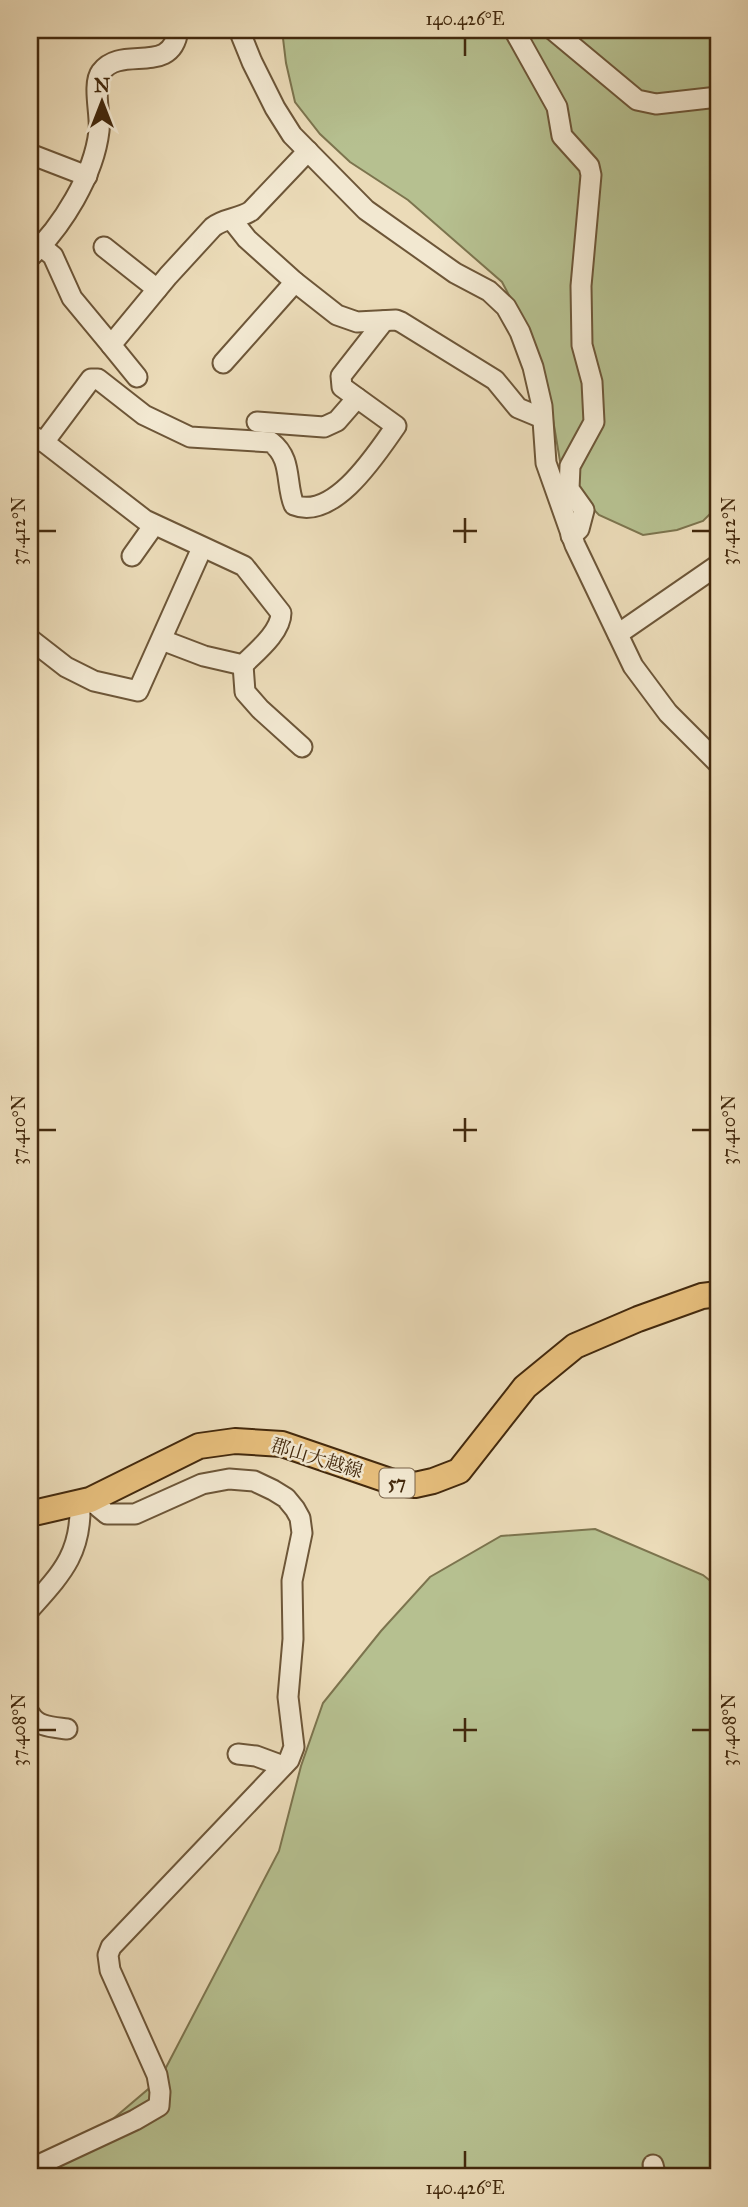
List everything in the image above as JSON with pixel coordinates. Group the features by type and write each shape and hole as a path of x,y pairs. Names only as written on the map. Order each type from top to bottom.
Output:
{"main road":[{"name":"郡山大越線","path":"30,1511 38,1512 85,1501 200,1446 235,1441 282,1444 396,1483 415,1485 433,1481 459,1471 525,1387 575,1346 638,1319 702,1296 718,1294"}],"street":[{"path":"137,377 72,298 53,256 35,251 87,176 99,134 97,83 101,72 112,64 167,52 175,44 178,30"},
{"path":"239,30 275,108 292,135 366,210 455,273 498,298 520,332 539,389 546,463 571,536 633,666 668,713 718,763"},
{"path":"514,30 556,107 562,136 589,166 591,175 582,286 582,345 595,406 594,422 570,466 569,489 584,510 579,529 571,536"},
{"path":"553,30 637,100 656,104 718,97"},
{"path":"111,345 213,227 243,217 251,211 308,151"},
{"path":"30,154 87,176"},
{"path":"232,220 247,239 337,315 349,320 401,322 495,380 518,408 541,418"},
{"path":"104,247 157,289"},
{"path":"223,363 295,282"},
{"path":"243,664 265,643 281,620 281,613 244,566 145,520 37,438 91,379 98,379 144,415 190,437 271,442 287,463 294,505 307,507 331,498 352,484 396,426 342,387 341,376 384,321"},
{"path":"257,422 324,427 337,421 357,398"},
{"path":"132,556 153,524"},
{"path":"30,639 65,667 94,681 138,691 202,548"},
{"path":"618,634 718,565"},
{"path":"162,640 204,656 243,664"},
{"path":"243,664 245,692 302,747"},
{"path":"30,1609 54,1581 76,1546 85,1501 107,1514 135,1514 202,1484 229,1479 254,1481 273,1490 286,1498 300,1518 302,1533 292,1581 293,1639 288,1697 294,1747 289,1760 159,1895 111,1947 108,1955 110,1970 157,2075 159,2106 30,2169"},
{"path":"30,1714 33,1721 42,1725 67,1729"},
{"path":"237,1754 256,1756 283,1766"}],"green space":[{"path":"282,30 718,30 718,506 703,521 677,530 643,535 599,515 576,491 560,461 547,384 520,316 502,282 408,200 350,162 320,134 295,102"},
{"path":"595,1529 703,1575 718,1587 718,2177 35,2177 80,2147 160,2079 279,1851 301,1766 323,1703 381,1631 430,1577 501,1536"}]}
